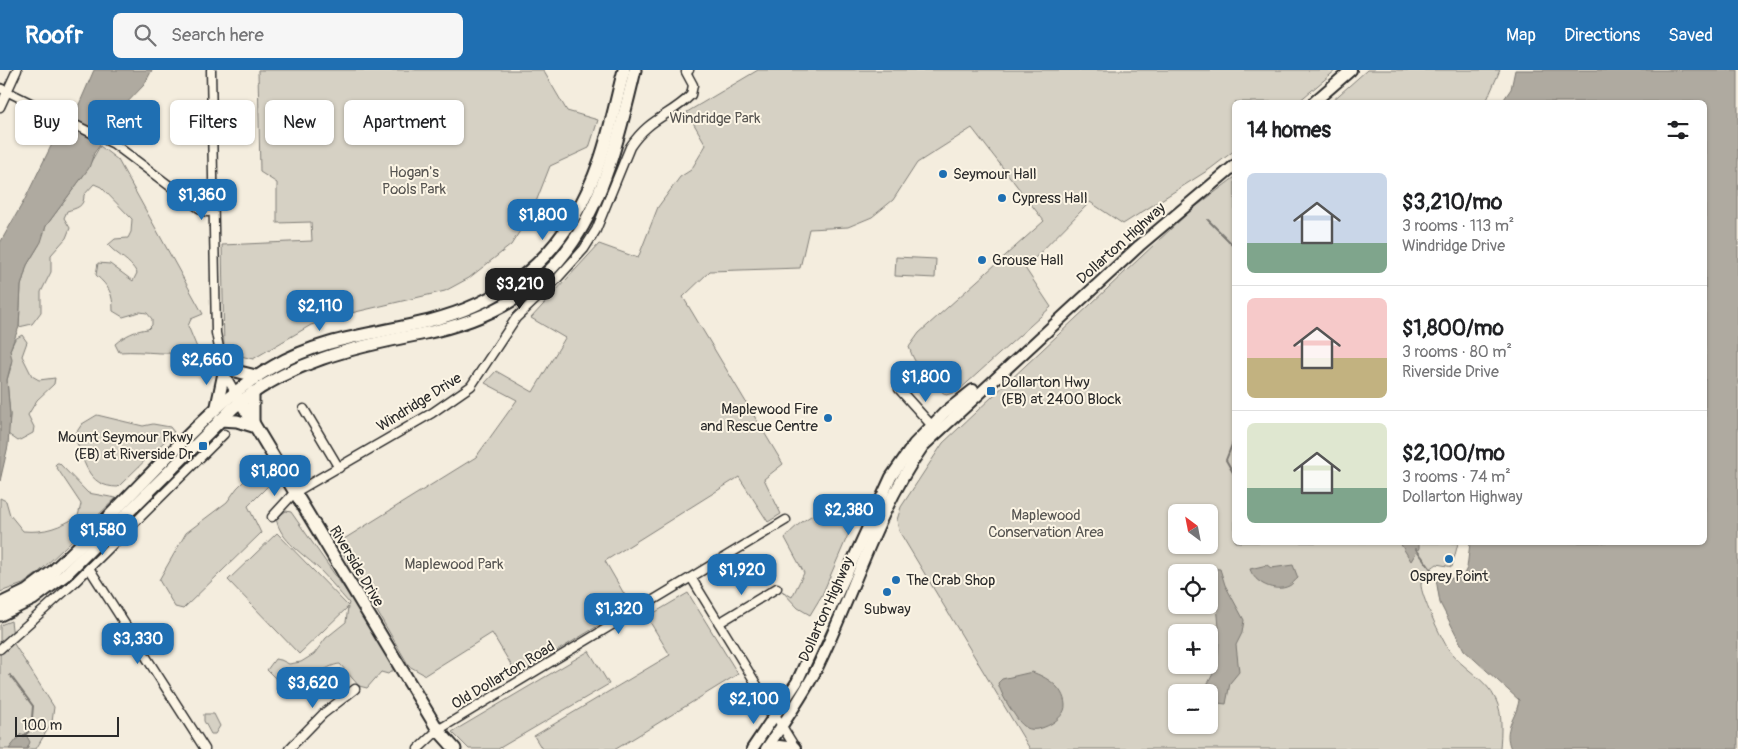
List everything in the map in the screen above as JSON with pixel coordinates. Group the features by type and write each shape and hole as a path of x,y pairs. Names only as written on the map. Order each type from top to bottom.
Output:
{"main road":[{"path":"0,615 33,599 65,575 220,420 256,376 287,359 330,342 457,312 481,303 521,280 553,248 570,225 586,196 601,159 624,70"},
{"path":"0,604 27,591 52,572 217,406 253,392 293,369 320,358 340,351 452,326 492,312 524,292 562,257 593,209 607,177 618,142 635,70"},
{"path":"217,406 223,370 256,376"},
{"path":"220,420 237,421 253,426 253,392"},
{"name":"Riverside Drive","path":"237,397 438,730 455,749"}],"street":[{"path":"0,107 4,90 17,70"},
{"name":"Riverside Drive","path":"211,70 216,334 223,370 237,397"},
{"path":"1316,100 1351,70"},
{"name":"Windridge Drive","path":"272,517 294,493 432,413 471,386 516,318 556,282 584,249 596,230 630,147 637,136 653,121 691,95 693,85 686,71"},
{"path":"4,90 110,142 132,155 199,208 207,212 213,211"},
{"name":"Dollarton Highway","path":"752,749 776,716 793,688 888,484 914,444 1028,346 1188,203 1232,167"},
{"path":"899,389 934,428"},
{"path":"304,409 338,468"},
{"name":"Dollarton Highway","path":"767,749 815,672 908,468 934,428"},
{"path":"0,649 89,568 224,434"},
{"name":"Old Dollarton Road","path":"418,749 438,730 692,579 786,520"},
{"path":"89,568 205,749"},
{"path":"692,579 795,749"},
{"path":"719,623 777,588"},
{"path":"762,694 770,698 783,698 793,688"},
{"path":"289,749 323,714 355,689"},
{"path":"767,749 779,746 795,749"}],"green space":[{"name":"Hogan's Pools Park","path":"258,70 543,70 567,111 598,120 589,148 550,166 532,212 511,245 469,278 445,291 347,314 311,325 253,359 224,352 222,245 312,241 311,222 277,223 277,183 260,172"},
{"path":"758,70 1336,70 1300,100 1232,100 1232,152 1210,169 1123,224 1090,202 1025,268 1051,307 957,392 946,395 934,385 919,368 909,347 919,333 1044,221 972,128 917,163 893,200 872,217 848,227 809,229 800,268 710,271 683,297 783,464 764,479 781,514 768,522 739,477 605,561 630,604 629,607 519,674 516,673 492,633 425,675 409,666 340,548 344,539 476,457 517,400 485,383 496,371 533,392 565,338 531,318 599,244 638,258 658,207 680,177 691,170 706,145 687,112"},
{"path":"1367,70 1500,70 1487,100 1333,100"},
{"path":"100,146 118,160 203,314 191,319 188,326 198,350 177,353 119,352 115,344 130,334 148,329 152,325 152,319 147,313 140,312 123,317 113,311 109,291 96,275 98,263 110,264 133,281 137,273 131,264 108,245 115,239 128,238 131,232 132,219 101,187 94,184 84,195 81,205 67,211 64,218 70,228 66,238 51,255 51,272 41,292 41,312 32,324 19,327 21,286 27,265 39,245 46,226 83,176"},
{"name":"Maplewood Conservation Area","path":"1232,179 1232,545 1458,545 1452,567 1437,564 1423,577 1422,589 1432,617 1449,650 1487,686 1496,700 1501,717 1500,749 1030,749 899,531 897,520 901,507 943,443 1190,211"},
{"path":"896,257 936,259 935,278 895,276"},
{"path":"22,335 27,342 22,356 32,376 39,380 55,378 54,384 37,400 28,415 34,427 33,433 18,441 8,434 10,415 7,380 11,367 10,350 15,339"},
{"path":"97,415 143,426 153,424 170,427 174,432 118,487 107,486 99,482 88,471 74,436 82,424"},
{"path":"264,461 275,479 248,506 261,533 183,609 175,607 159,580 186,533 227,502 237,488"},
{"path":"57,463 88,493 116,498 38,573 23,584 0,592 0,498 6,501 10,515 23,531 38,531 52,528 78,516 81,504 55,465"},
{"path":"844,499 852,499 858,504 857,514 822,595 810,615 798,608 782,591 792,597 804,573 785,538 805,520"},
{"path":"286,511 291,512 365,618 395,668 388,674 381,672 367,688 359,686 340,664 334,665 307,680 295,682 286,689 267,670 275,659 289,664 301,662 314,654 326,638 346,622 348,607 299,654 228,580 277,533 348,606 349,603 324,574 282,534 276,518"},
{"path":"688,593 738,674 616,749 542,749 534,736 670,655 647,617"},
{"path":"11,621 14,644 54,707 52,722 36,749 0,749 0,625"},
{"path":"589,651 609,684 498,749 469,749 452,732"},
{"path":"204,714 214,714 220,726 215,734 211,734 204,721"}],"shaded area":[{"path":"94,70 152,70 144,85 130,100 88,100 88,145 100,145 94,153 89,168 46,226 41,242 27,265 21,286 19,327 10,350 12,360 7,380 10,415 8,446 0,481 0,243 25,199 52,145 78,145 78,107"},
{"path":"1515,70 1738,70 1738,749 1511,749 1508,735 1519,700 1464,650 1440,603 1436,579 1433,573 1448,579 1463,576 1467,568 1470,545 1707,545 1707,100 1503,100 1511,89"},
{"path":"1401,545 1419,545 1411,561"},
{"path":"1267,565 1271,568 1293,565 1298,578 1283,588 1266,585 1256,579 1250,569"},
{"path":"1218,569 1220,569 1225,585 1244,620 1242,633 1236,645 1239,672 1230,683 1226,704 1218,703 1218,684 1207,684 1212,674 1218,674"},
{"path":"1032,672 1048,680 1058,688 1065,705 1057,720 1038,729 1027,728 1020,722 1004,697 998,683 1002,679"},
{"path":"21,734 26,735 30,742 27,749 9,749"}],"waterway":[{"path":"1208,220 1232,244"},
{"path":"1232,445 1226,460 1232,471"},
{"path":"1416,549 1433,572"},
{"path":"10,675 33,706 31,729 24,736"}],"place":[{"name":"Seymour Hall","path":"943,174"},
{"name":"Cypress Hall","path":"1002,198"},
{"name":"Grouse Hall","path":"982,260"},
{"name":"Dollarton Hwy (EB) at 2400 Block","path":"991,391"},
{"name":"Maplewood Fire and Rescue Centre","path":"828,418"},
{"name":"Mount Seymour Pkwy (EB) at Riverside Dr","path":"203,446"},
{"name":"Osprey Point","path":"1449,559"},
{"name":"The Crab Shop","path":"896,580"},
{"name":"Subway","path":"887,592"}],"park label":[{"name":"Windridge Park","path":"715,118"},
{"name":"Maplewood Park","path":"454,564"}]}
